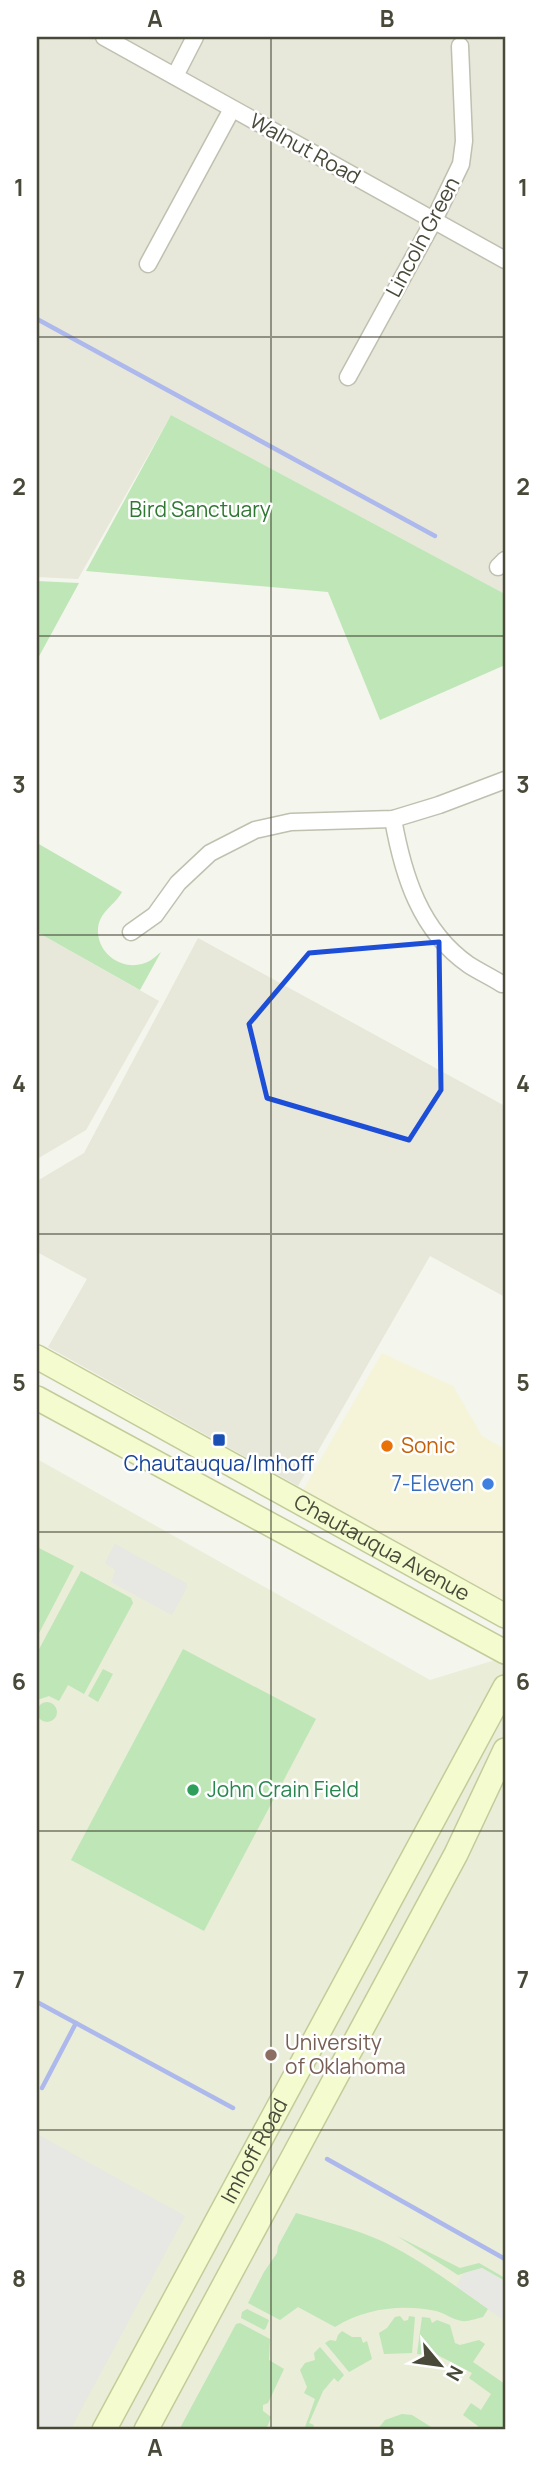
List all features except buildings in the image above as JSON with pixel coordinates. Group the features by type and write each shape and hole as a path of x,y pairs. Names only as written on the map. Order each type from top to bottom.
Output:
{"main road":[{"name":"Chautauqua Avenue","path":"37,1357 505,1616"},
{"name":"Chautauqua Avenue","path":"37,1398 505,1652"},
{"name":"Imhoff Road","path":"104,2430 505,1687"},
{"name":"Imhoff Road","path":"146,2430 456,1854 505,1751"}],"street":[{"name":"Walnut Road","path":"104,37 505,260"},
{"path":"175,76 195,37"},
{"name":"Lincoln Green","path":"348,377 434,220 463,156 460,46"},
{"path":"148,264 232,109"},
{"path":"131,932 155,915 178,883 210,853 255,830 291,822 393,819 439,806 505,780"},
{"path":"393,819 414,899 426,920 455,954 502,984"}],"highlighted area":[{"path":"439,942 441,1090 409,1140 267,1098 249,1024 309,953"}],"shaded area":[{"path":"37,37 505,37 505,594 171,415 78,579 37,577"},
{"path":"37,932 159,1001 86,1130 37,1159"},
{"path":"198,938 505,1106 505,1297 430,1256 298,1486 48,1347 87,1279 37,1252 37,1181 84,1153"},
{"path":"382,1353 453,1386 482,1436 505,1449 505,1603 302,1492"},
{"name":"University of Oklahoma","path":"37,1459 430,1680 505,1657 505,2430 37,2430"},
{"path":"115,1544 186,1583 187,1587 172,1615 111,1582 116,1570 105,1563"},
{"path":"37,2134 185,2216 70,2430 37,2430"},
{"path":"482,2268 505,2281 505,2321 456,2286 464,2273"}],"green space":[{"name":"Bird Sanctuary","path":"171,415 505,594 505,665 380,720 328,592 86,571"},
{"path":"37,581 79,583 37,660"},
{"path":"37,843 122,892 99,922 98,937 105,952 118,962 126,964 145,963 161,952 140,990 37,932"},
{"path":"37,1547 74,1566 37,1637"},
{"path":"81,1571 131,1598 133,1603 84,1694 68,1685 59,1701 49,1696 37,1700 37,1653"},
{"name":"John Crain Field","path":"183,1649 316,1719 204,1931 71,1860"},
{"path":"103,1669 113,1674 98,1702 88,1696"},
{"path":"43,1702 51,1702 57,1712 51,1722 43,1722 37,1716 37,1708"},
{"path":"296,2213 352,2229 398,2249 488,2309 483,2317 464,2321 423,2309 384,2309 335,2327 298,2307 280,2320 248,2303"},
{"path":"397,2236 460,2268 479,2263 505,2278 505,2281 482,2268 458,2275"},
{"path":"247,2309 269,2320 264,2330 241,2318 242,2312"},
{"path":"400,2316 404,2321 408,2320 409,2316 415,2317 412,2353 384,2354 379,2333 387,2328 395,2317"},
{"path":"422,2317 430,2318 432,2323 437,2320 450,2325 455,2343 460,2345 479,2340 485,2344 473,2362 505,2384 505,2430 477,2430 478,2426 463,2415 471,2403 481,2410 491,2394 469,2378 472,2373 428,2350 426,2355 417,2354"},
{"path":"240,2323 270,2339 269,2360 284,2369 268,2403 263,2405 263,2411 271,2417 266,2430 179,2430 236,2324"},
{"path":"342,2331 352,2337 361,2337 363,2343 367,2341 372,2359 349,2372 325,2343 336,2341"},
{"path":"320,2347 344,2375 338,2382 334,2378 323,2391 309,2423 314,2425 312,2430 304,2430 315,2399 304,2393 307,2387 300,2370 305,2363 315,2360 314,2353"},
{"path":"402,2414 412,2415 436,2430 377,2430 385,2420"}],"waterway":[{"path":"37,319 435,536"},
{"path":"37,2002 233,2108"},
{"path":"42,2088 76,2023"},
{"path":"327,2159 505,2259"}],"place":[{"name":"Chautauqua/Imhoff","path":"219,1440"},
{"name":"Sonic","path":"387,1446"},
{"name":"7-Eleven","path":"488,1484"},
{"name":"John Crain Field","path":"193,1790"},
{"name":"University of Oklahoma","path":"271,2055"}]}
